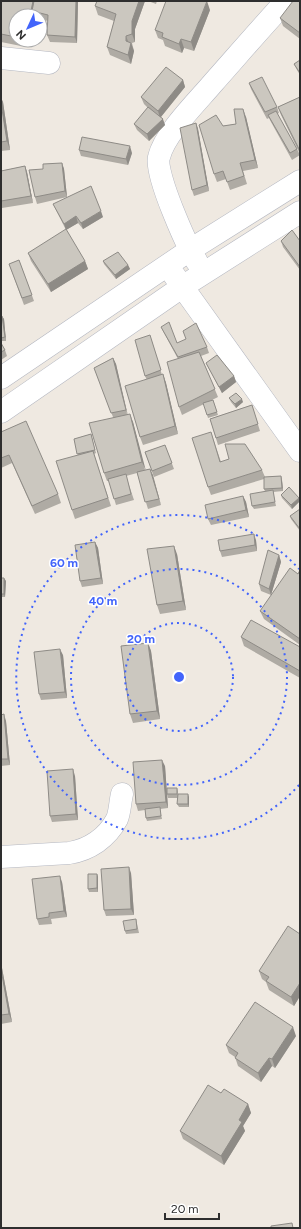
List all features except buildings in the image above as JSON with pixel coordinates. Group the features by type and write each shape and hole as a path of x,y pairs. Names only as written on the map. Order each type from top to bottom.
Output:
{"street":[{"path":"204,273 190,250 161,178 158,158 164,144 184,116 286,1"},
{"path":"1,58 49,63"},
{"path":"1,378 190,250 300,181"},
{"path":"1,412 182,287 300,212"},
{"path":"168,265 182,287 300,451"},
{"path":"1,857 69,853 79,851 95,844 117,818 122,794"}]}
